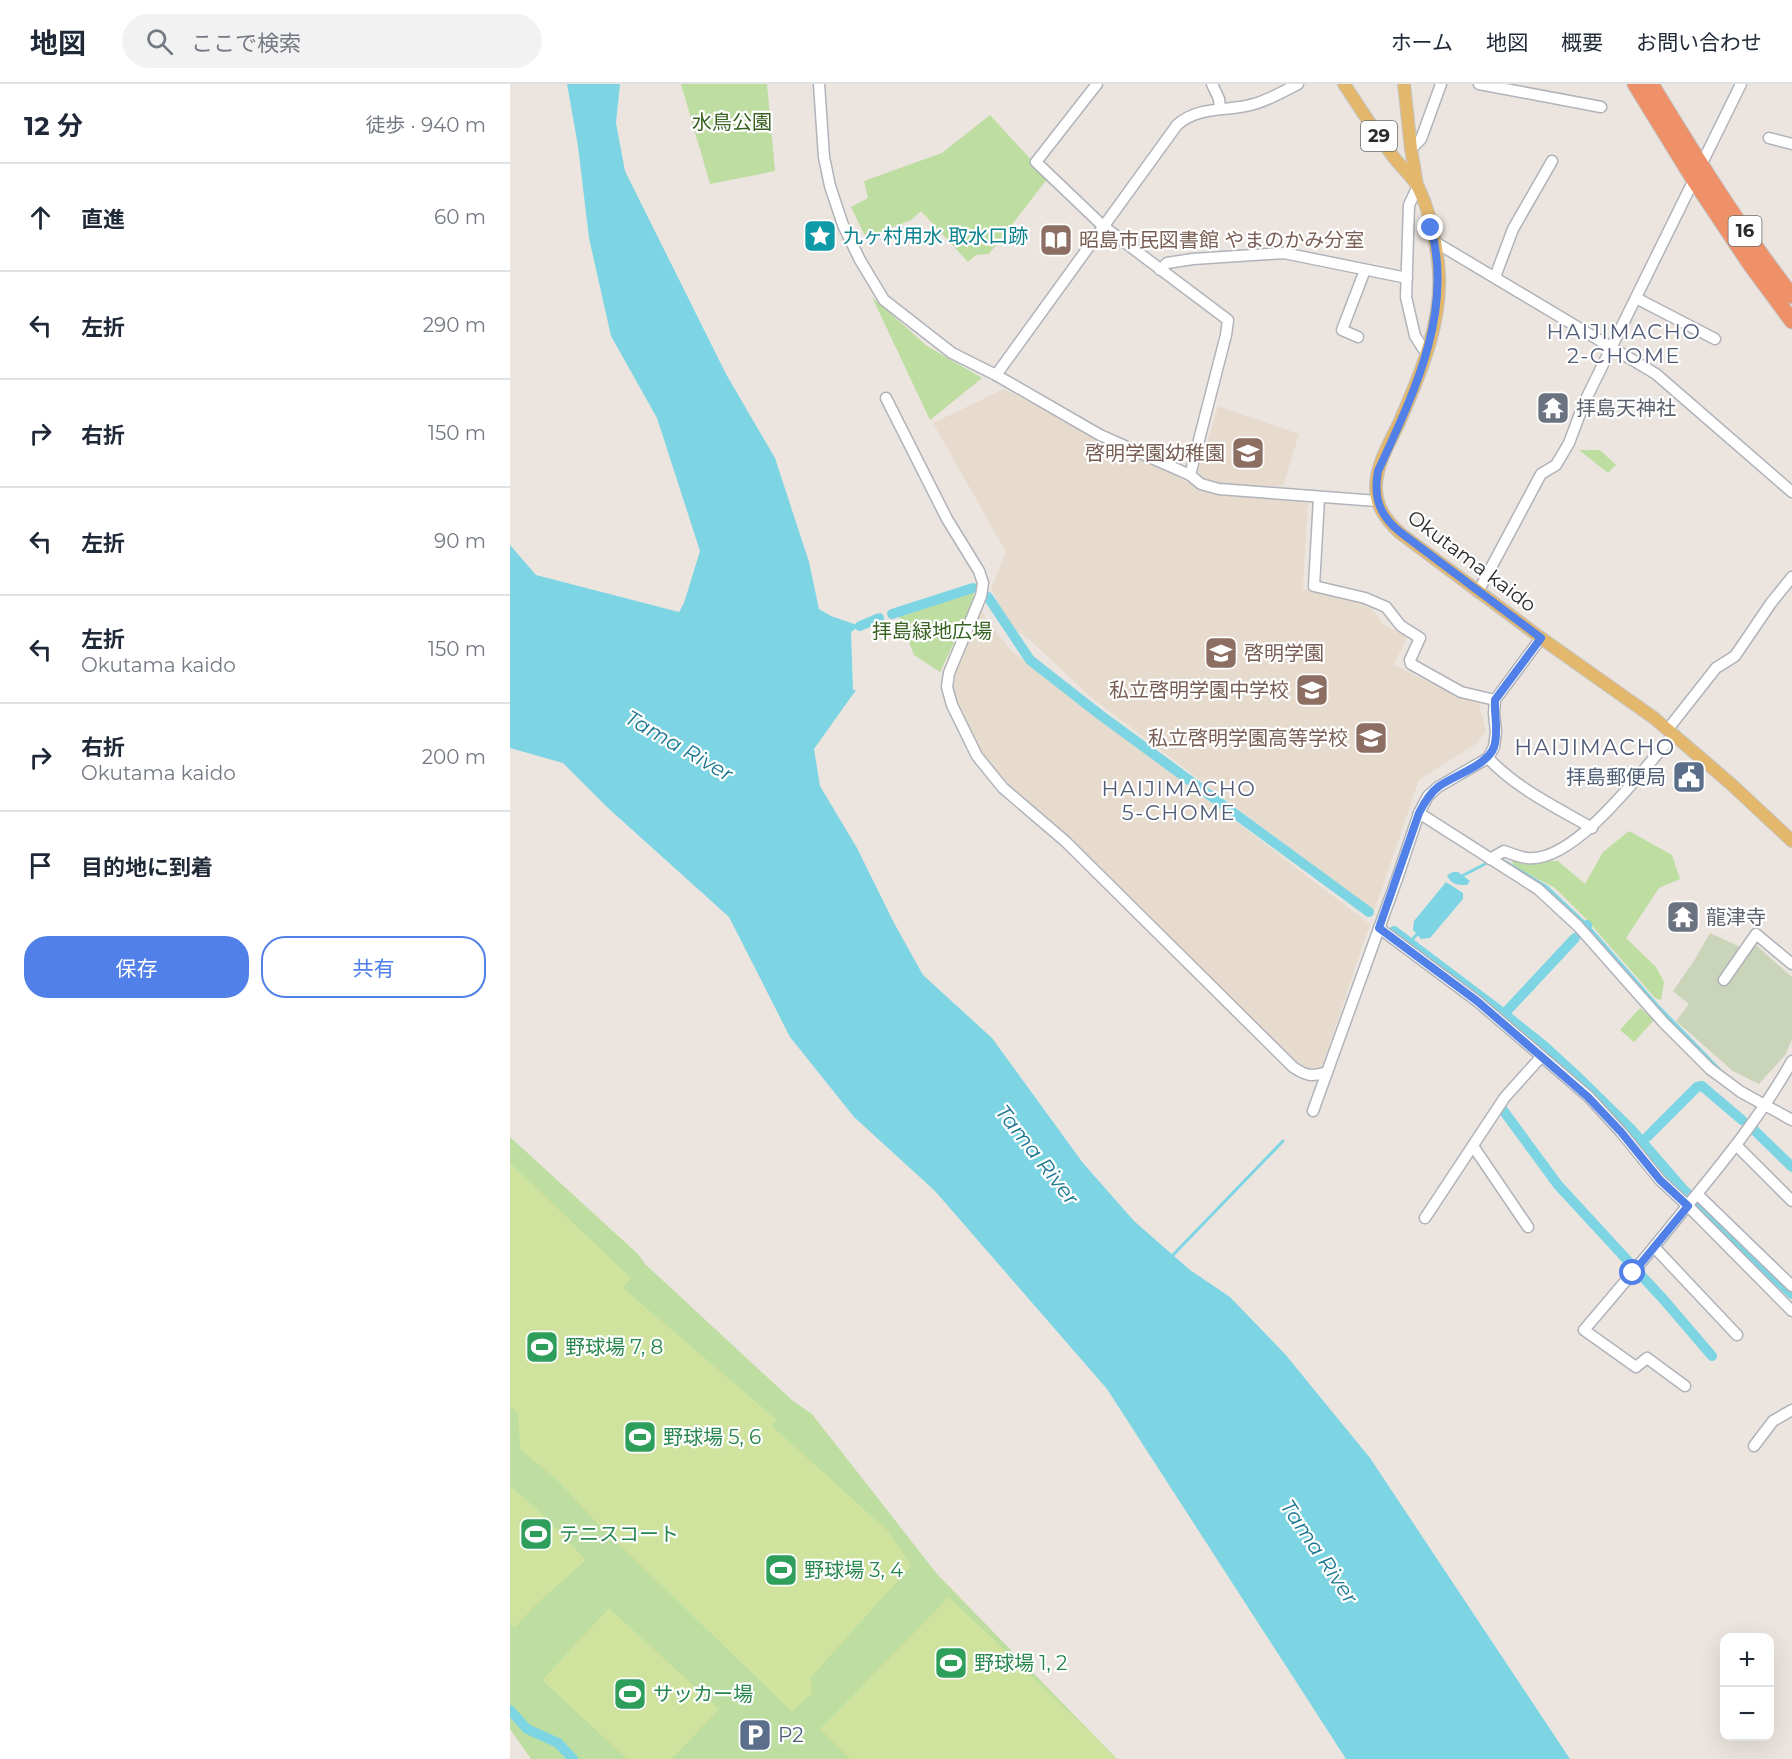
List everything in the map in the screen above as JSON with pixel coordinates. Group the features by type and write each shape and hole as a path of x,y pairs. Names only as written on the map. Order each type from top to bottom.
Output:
{"highway":[{"name":"16","path":"1635,84 1694,180 1750,264 1792,321"},
{"name":"16","path":"1651,84 1701,165 1763,258 1792,296"}],"main road":[{"name":"29","path":"1344,84 1392,156 1418,186"},
{"name":"29","path":"1377,501 1378,471 1413,392 1426,353 1433,330 1439,286 1435,242 1418,186 1411,149 1404,84"},
{"name":"Okutama kaido","path":"1377,501 1389,523 1478,592 1671,731 1792,841"}],"street":[{"path":"819,84 824,157 830,186 843,225 860,260 884,300 952,353 996,375 1100,435 1190,475 1201,484 1219,489 1377,501"},
{"path":"1097,84 1036,162 1103,226 1228,320 1190,475"},
{"path":"1212,84 1220,99 1220,109"},
{"path":"996,375 1103,226 1186,117 1195,113 1257,104 1298,84"},
{"path":"1411,149 1420,139 1441,84"},
{"path":"1479,84 1600,107"},
{"path":"1478,592 1540,474 1556,465 1569,443 1584,403 1741,84"},
{"path":"1769,138 1792,144"},
{"path":"1495,277 1514,229 1552,160"},
{"path":"1418,186 1409,205 1406,297 1415,336 1426,353"},
{"path":"1435,242 1656,374 1792,492"},
{"path":"1160,270 1167,263 1193,259 1284,253 1407,278"},
{"path":"1358,337 1342,330 1365,270"},
{"path":"1636,298 1715,339"},
{"path":"885,398 947,519 979,571 983,583 981,596 949,673 947,687 952,705 977,756 1003,788 1065,841 1293,1067 1311,1076 1327,1072"},
{"path":"1320,498 1314,586 1365,597 1386,607 1401,626 1420,638 1410,660 1412,664 1461,692 1495,700"},
{"path":"1490,859 1504,851 1528,858 1543,856 1566,847 1592,828 1671,731 1716,668 1735,656 1771,603 1792,577"},
{"path":"1313,1111 1419,813 1428,796 1438,787 1488,758 1494,747 1496,732 1495,700 1541,638"},
{"path":"1488,758 1501,772 1522,788 1592,828"},
{"path":"1419,813 1538,889 1578,926 1696,1056 1741,1092 1768,1101 1792,1120"},
{"path":"1379,928 1477,1001 1588,1097 1621,1132 1660,1180 1689,1204 1792,1311"},
{"path":"1724,980 1756,934 1792,964"},
{"path":"1425,1218 1505,1097 1542,1057"},
{"path":"1686,1386 1647,1358 1636,1367 1584,1330 1636,1271 1737,1146 1792,1061"},
{"path":"1473,1146 1528,1227"},
{"path":"1737,1146 1792,1201"},
{"path":"1698,1195 1792,1286"},
{"path":"1655,1248 1737,1335"},
{"path":"1754,1446 1773,1421 1792,1410"}],"shaded area":[{"name":"啓明学園","path":"1004,389 1191,484 1308,501 1303,588 1361,601 1374,611 1384,625 1407,637 1394,665 1455,695 1478,701 1486,731 1477,743 1419,780 1374,912 1092,698 1031,641 1012,627 991,589 1006,552 933,423"},
{"name":"啓明学園幼稚園","path":"1218,406 1299,434 1283,486 1222,485 1201,478 1198,472"},
{"path":"981,611 1009,649 1370,924 1322,1067 1307,1068 1296,1061 1068,835 1018,794 984,756 964,719 955,696 954,676"}],"green space":[{"name":"水鳥公園","path":"681,84 767,84 775,171 710,184"},
{"path":"990,115 1048,178 989,254 976,255 968,262 921,211 911,220 866,238 851,207 868,198 864,181 942,153"},
{"path":"872,297 927,346 982,378 930,420"},
{"path":"1579,450 1600,450 1616,465 1608,473"},
{"name":"拝島緑地広場","path":"974,592 973,604 940,672 914,655 898,614"},
{"path":"1629,831 1672,855 1680,879 1659,888 1626,938 1656,967 1664,982 1661,1000 1655,998 1587,920 1555,888 1514,867 1512,860 1558,861 1585,884 1603,852"},
{"path":"1710,933 1740,947 1746,939 1750,940 1792,977 1792,1039 1785,1055 1759,1084 1733,1071 1676,1021 1689,1004 1673,991"},
{"path":"1640,1008 1654,1020 1634,1042 1620,1030"},
{"path":"510,1137 793,1401 812,1414 937,1574 1117,1759 531,1759 510,1729"},
{"path":"510,1163 631,1278 623,1288 777,1420 772,1426 888,1531 911,1566 811,1677 812,1693 792,1712 599,1525 557,1480 520,1449 518,1413 510,1406"},
{"name":"テニスコート","path":"510,1486 536,1508 586,1560 515,1627 510,1623"},
{"name":"野球場 1, 2","path":"949,1597 1116,1759 850,1759 820,1729"},
{"name":"サッカー場","path":"609,1608 719,1709 672,1759 627,1759 542,1680"}],"water":[{"name":"Tama River","path":"567,84 620,84 616,123 625,171 726,374 775,458 809,562 819,609 831,616 860,626 851,632 853,690 856,690 814,749 820,786 857,848 923,975 992,1038 1083,1163 1134,1221 1190,1270 1230,1297 1285,1354 1370,1458 1570,1759 1346,1759 1107,1389 935,1191 854,1117 790,1037 729,917 608,808 563,763 510,748 510,545 536,575 679,612 700,551 657,418 611,336 589,238 578,146"},
{"path":"1458,872 1470,881 1467,885 1453,883 1447,875"},
{"path":"1446,882 1463,893 1463,899 1430,938 1421,939 1413,930 1414,921"}],"waterway":[{"path":"892,614 973,588"},
{"path":"988,597 1030,660 1099,714 1369,912"},
{"path":"860,626 879,618"},
{"path":"1506,862 1547,887 1587,925 1657,1005 1724,1074"},
{"path":"1460,877 1485,864"},
{"path":"1394,931 1543,1045 1631,1129 1683,1189 1792,1294"},
{"path":"1410,942 1419,932"},
{"path":"1504,1014 1575,938"},
{"path":"1647,1137 1697,1087 1702,1086 1742,1120"},
{"path":"1500,1106 1558,1185 1664,1300 1712,1356"},
{"path":"1751,1127 1792,1167"},
{"path":"1173,1255 1283,1141"},
{"path":"510,1710 527,1729 558,1743 573,1759"}],"place":[{"name":"九ヶ村用水 取水口跡","path":"820,236"},
{"name":"昭島市民図書館 やまのかみ分室","path":"1056,240"},
{"name":"拝島天神社","path":"1553,408"},
{"name":"啓明学園幼稚園","path":"1248,453"},
{"name":"啓明学園","path":"1221,653"},
{"name":"私立啓明学園中学校","path":"1312,690"},
{"name":"私立啓明学園高等学校","path":"1371,738"},
{"name":"拝島郵便局","path":"1689,777"},
{"name":"龍津寺","path":"1683,917"},
{"name":"野球場 7, 8","path":"542,1347"},
{"name":"野球場 5, 6","path":"640,1437"},
{"name":"テニスコート","path":"536,1534"},
{"name":"野球場 3, 4","path":"781,1570"},
{"name":"野球場 1, 2","path":"951,1663"},
{"name":"サッカー場","path":"630,1694"},
{"name":"P2","path":"755,1735"}],"district":[{"name":"HAIJIMACHO 2-CHOME","path":"1624,344"},
{"name":"HAIJIMACHO","path":"1595,747"},
{"name":"HAIJIMACHO 5-CHOME","path":"1179,801"}],"route":[{"path":"1431,228 1435,242 1439,286 1433,330 1413,392 1378,471 1377,501 1389,523 1541,638 1495,700 1496,732 1494,747 1488,758 1438,787 1428,796 1419,813 1379,928 1477,1001 1588,1097 1621,1132 1660,1180 1688,1206 1633,1273"}]}
